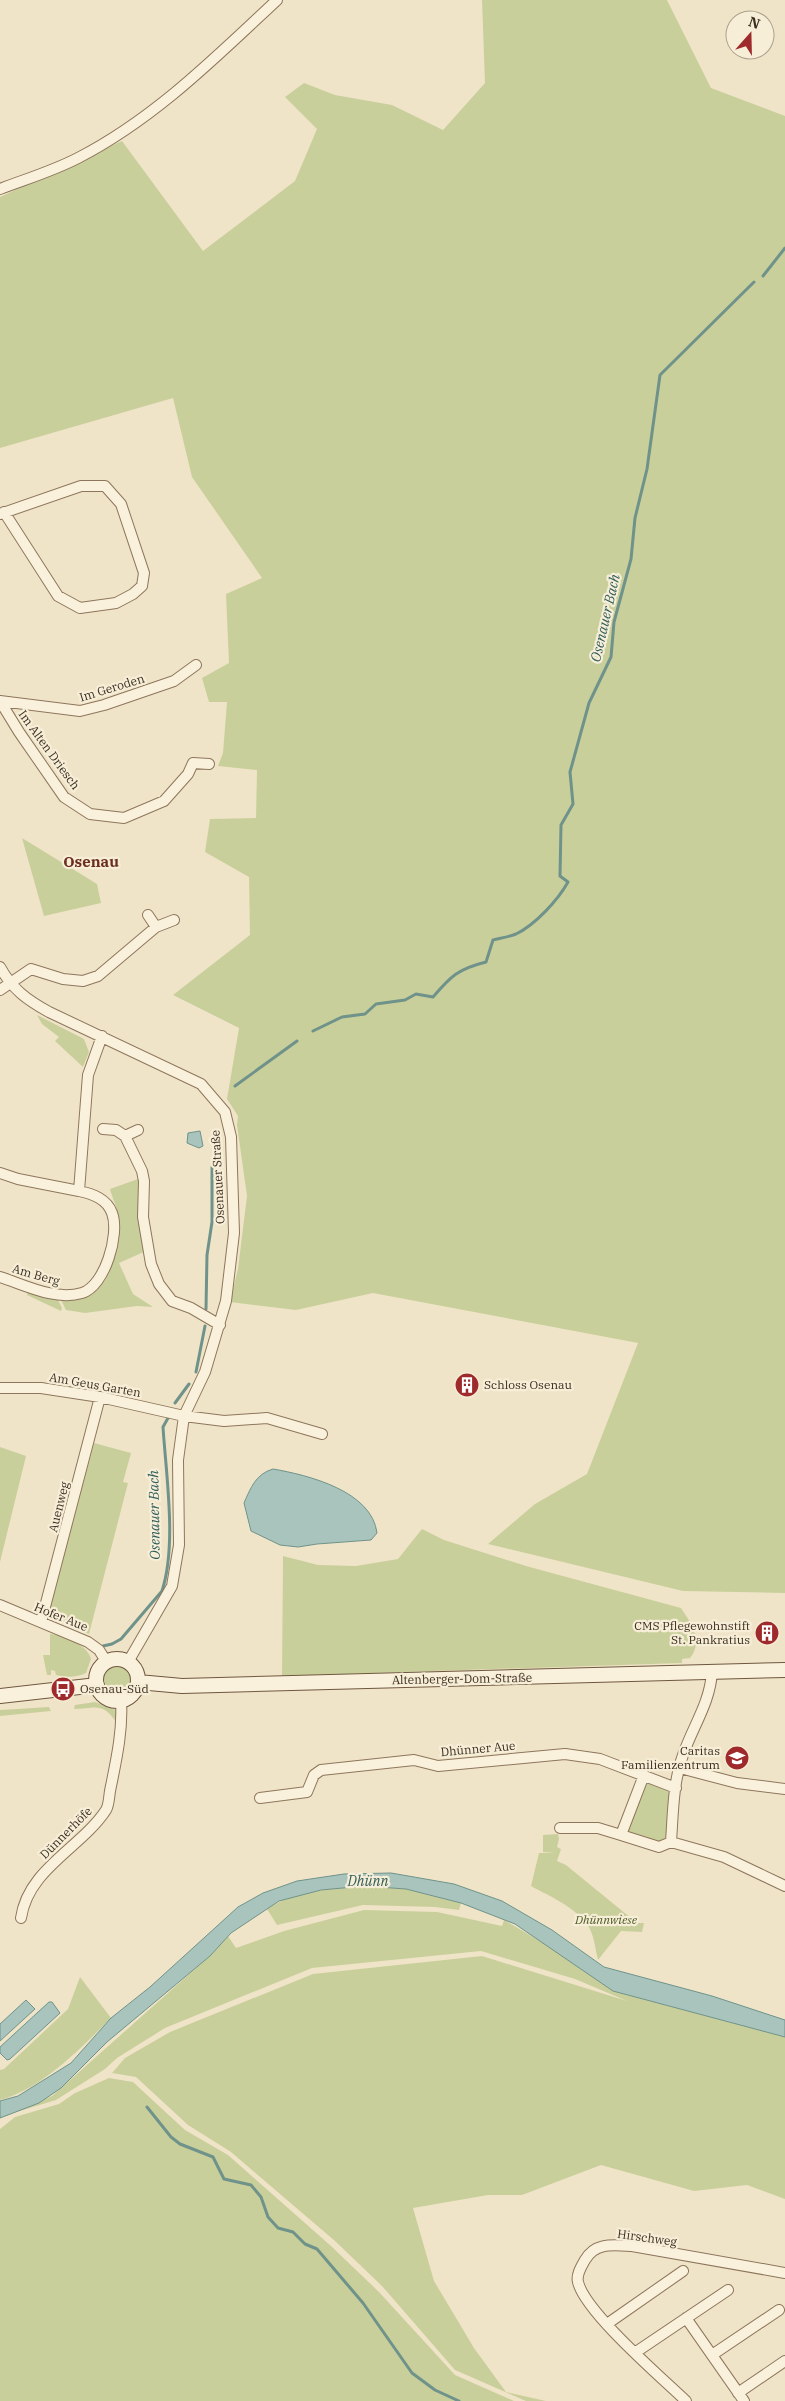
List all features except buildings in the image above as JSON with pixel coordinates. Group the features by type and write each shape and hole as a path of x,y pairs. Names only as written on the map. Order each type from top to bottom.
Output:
{"main road":[{"path":"117,1658 128,1662 135,1669 138,1682 134,1694 121,1701 107,1698 97,1685 98,1670 106,1661 117,1658"},
{"name":"Altenberger-Dom-Straße","path":"138,1682 182,1686 785,1670"},
{"path":"0,1696 97,1685"}],"street":[{"path":"0,189 77,159 112,139 168,100 277,0"},
{"path":"81,486 106,486 121,504 144,573 142,586 133,594 116,603 80,608 58,596 2,513 81,486"},
{"name":"Im Geroden","path":"0,701 80,711 104,705 174,681 196,665"},
{"name":"Im Alten Driesch","path":"0,701 64,797 90,814 124,818 164,801 188,774 193,764 209,764"},
{"path":"148,914 156,927"},
{"path":"5,987 31,969 63,980 83,981 98,976 156,927 174,920"},
{"name":"Osenauer Straße","path":"0,968 5,987 49,1012 201,1084 225,1112 231,1137 234,1233 226,1301 205,1372 184,1416 178,1460 179,1545 172,1586 128,1662"},
{"path":"79,1191 88,1075 102,1036"},
{"path":"103,1128 116,1130 125,1136 144,1181 143,1217 151,1264 159,1284 172,1302 191,1308 220,1325"},
{"path":"125,1136 138,1130"},
{"name":"Am Berg","path":"0,1173 18,1179 91,1194 105,1202 113,1214 109,1260 97,1285 82,1293 61,1296 0,1277"},
{"name":"Am Geus Garten","path":"0,1388 42,1388 100,1396 184,1416"},
{"name":"Auenweg","path":"41,1622 47,1606 100,1396"},
{"path":"184,1416 224,1420 267,1418 322,1434"},
{"name":"Hofer Aue","path":"0,1606 88,1642 99,1650 106,1661"},
{"path":"671,1842 676,1788 683,1755 710,1691 712,1672"},
{"name":"Dünnerhöfe","path":"21,1918 27,1893 108,1808 122,1717 121,1701"},
{"name":"Dhünner Aue","path":"260,1798 307,1792 314,1775 321,1770 414,1760 438,1766 565,1754 600,1759 676,1788"},
{"path":"680,1768 737,1783 785,1789"},
{"path":"621,1835 644,1775"},
{"path":"560,1828 598,1828 659,1847 671,1842 724,1857 784,1883"},
{"name":"Hirschweg","path":"686,2401 607,2324 586,2300 578,2280 580,2269 588,2254 596,2247 632,2246 785,2273"},
{"path":"607,2324 683,2271"},
{"path":"636,2352 728,2290"},
{"path":"712,2355 779,2310"},
{"path":"686,2318 741,2397 785,2361"}],"green space":[{"path":"482,0 667,0 711,88 785,116 785,1593 683,1591 488,1544 535,1504 587,1474 638,1343 373,1293 296,1310 230,1302 238,1269 247,1196 237,1125 238,1116 227,1099 239,1028 173,995 250,935 249,877 205,852 210,819 256,818 257,770 218,766 223,753 227,702 209,702 202,678 229,663 226,594 262,578 192,477 173,398 0,448 0,197 122,141 203,251 295,181 317,129 285,97 304,83 335,95 392,105 443,130 485,83"},
{"path":"22,838 97,884 101,903 44,916"},
{"path":"37,1015 84,1039 89,1052 83,1067 55,1041 59,1037 42,1024"},
{"path":"138,1179 146,1251 119,1263 133,1294 153,1307 137,1306 85,1313 66,1310 60,1298 74,1297 94,1290 107,1277 114,1256 118,1223 118,1216 110,1189"},
{"path":"28,1292 57,1298 62,1308 61,1311 27,1295"},
{"path":"94,1443 131,1453 123,1482 128,1483 89,1634 48,1615"},
{"path":"0,1447 26,1456 0,1562"},
{"path":"422,1529 444,1540 526,1566 681,1608 694,1632 696,1645 694,1652 690,1658 682,1659 682,1663 282,1676 283,1556 318,1565 356,1566 398,1559"},
{"path":"50,1634 68,1639 85,1649 91,1659 86,1673 67,1677 56,1675 55,1671 51,1670 51,1675 47,1675 43,1655 50,1655"},
{"path":"118,1665 128,1669 132,1679 128,1689 118,1693 108,1689 104,1679 108,1669"},
{"path":"95,1702 116,1710 117,1723 103,1709 94,1707 74,1709 75,1705"},
{"path":"49,1707 51,1711 0,1716 0,1710"},
{"path":"647,1783 670,1792 669,1826 665,1839 661,1843 629,1833 628,1828"},
{"name":"Dhünnwiese","path":"558,1834 557,1847 561,1849 557,1861 566,1865 637,1923 644,1923 642,1932 621,1931 598,1960 591,1931 581,1917 560,1902 531,1886 539,1853 555,1853 543,1852 543,1835"},
{"path":"364,1886 406,1889 461,1903 459,1910 435,1907 363,1905 277,1925 267,1909 289,1898 314,1891"},
{"path":"364,1910 437,1912 502,1926 504,1920 555,1950 613,1991 785,2037 785,2199 747,2185 694,2191 601,2165 522,2195 488,2195 413,2208 434,2281 474,2348 506,2392 546,2401 526,2401 455,2370 382,2286 335,2241 231,2152 188,2125 136,2077 112,2073 125,2058 170,2032 313,1974 482,1956 627,2001 575,1979 481,1951 312,1968 165,2028 56,2100 13,2113 52,2096 213,1953 228,1936 236,1948 284,1931"},
{"path":"80,1977 111,2018 74,2054 46,2077 16,2095 0,2100 0,2070 4,2069 68,2009"},
{"path":"109,2078 133,2082 185,2130 228,2155 331,2246 379,2292 455,2375 514,2401 0,2401 0,2129 15,2117 59,2104 75,2093"}],"water":[{"path":"200,1131 203,1146 199,1148 187,1143 188,1133"},
{"path":"273,1469 320,1481 336,1487 351,1496 364,1506 373,1518 377,1533 371,1540 298,1547 280,1545 251,1531 244,1503 258,1478"},
{"name":"Dhünn","path":"391,1873 454,1884 502,1901 552,1930 604,1967 712,1996 785,2020 785,2037 613,1991 515,1924 461,1903 406,1889 364,1886 321,1890 279,1901 231,1933 210,1956 107,2042 61,2088 39,2103 0,2118 0,2101 18,2096 71,2063 111,2018 150,1987 238,1907 263,1893 297,1881 344,1874"},
{"path":"26,2000 35,2009 0,2041 0,2024"},
{"path":"49,2002 52,2002 60,2013 7,2060 0,2053 0,2047"}],"waterway":[{"name":"Osenauer Bach","path":"763,276 785,248"},
{"name":"Osenauer Bach","path":"313,1031 342,1017 365,1014 376,1004 405,1000 416,994 433,997 456,974 468,967 486,962 493,940 516,934 531,925 564,889 568,882 560,876 561,825 573,804 570,772 589,703 611,657 614,622 631,559 635,518 647,469 660,375 754,282"},
{"name":"Osenauer Bach","path":"235,1086 297,1041"},
{"name":"Osenauer Bach","path":"206,1309 207,1255 212,1222 212,1167"},
{"name":"Osenauer Bach","path":"196,1372 205,1326"},
{"name":"Osenauer Bach","path":"175,1403 189,1384"},
{"name":"Osenauer Bach","path":"103,1646 121,1639 162,1591 169,1553 170,1532 163,1427 168,1418"},
{"path":"147,2107 171,2137 180,2144 213,2157 224,2179 251,2185 261,2197 268,2217 278,2228 293,2232 305,2244 317,2249 363,2303 412,2373 435,2390 459,2401"}],"place":[{"name":"Schloss Osenau","path":"467,1385"},
{"name":"CMS Pflegewohnstift St. Pankratius","path":"767,1633"},
{"name":"Osenau-Süd","path":"63,1689"},
{"name":"Caritas Familienzentrum","path":"737,1758"}],"district":[{"name":"Osenau","path":"91,862"}]}
